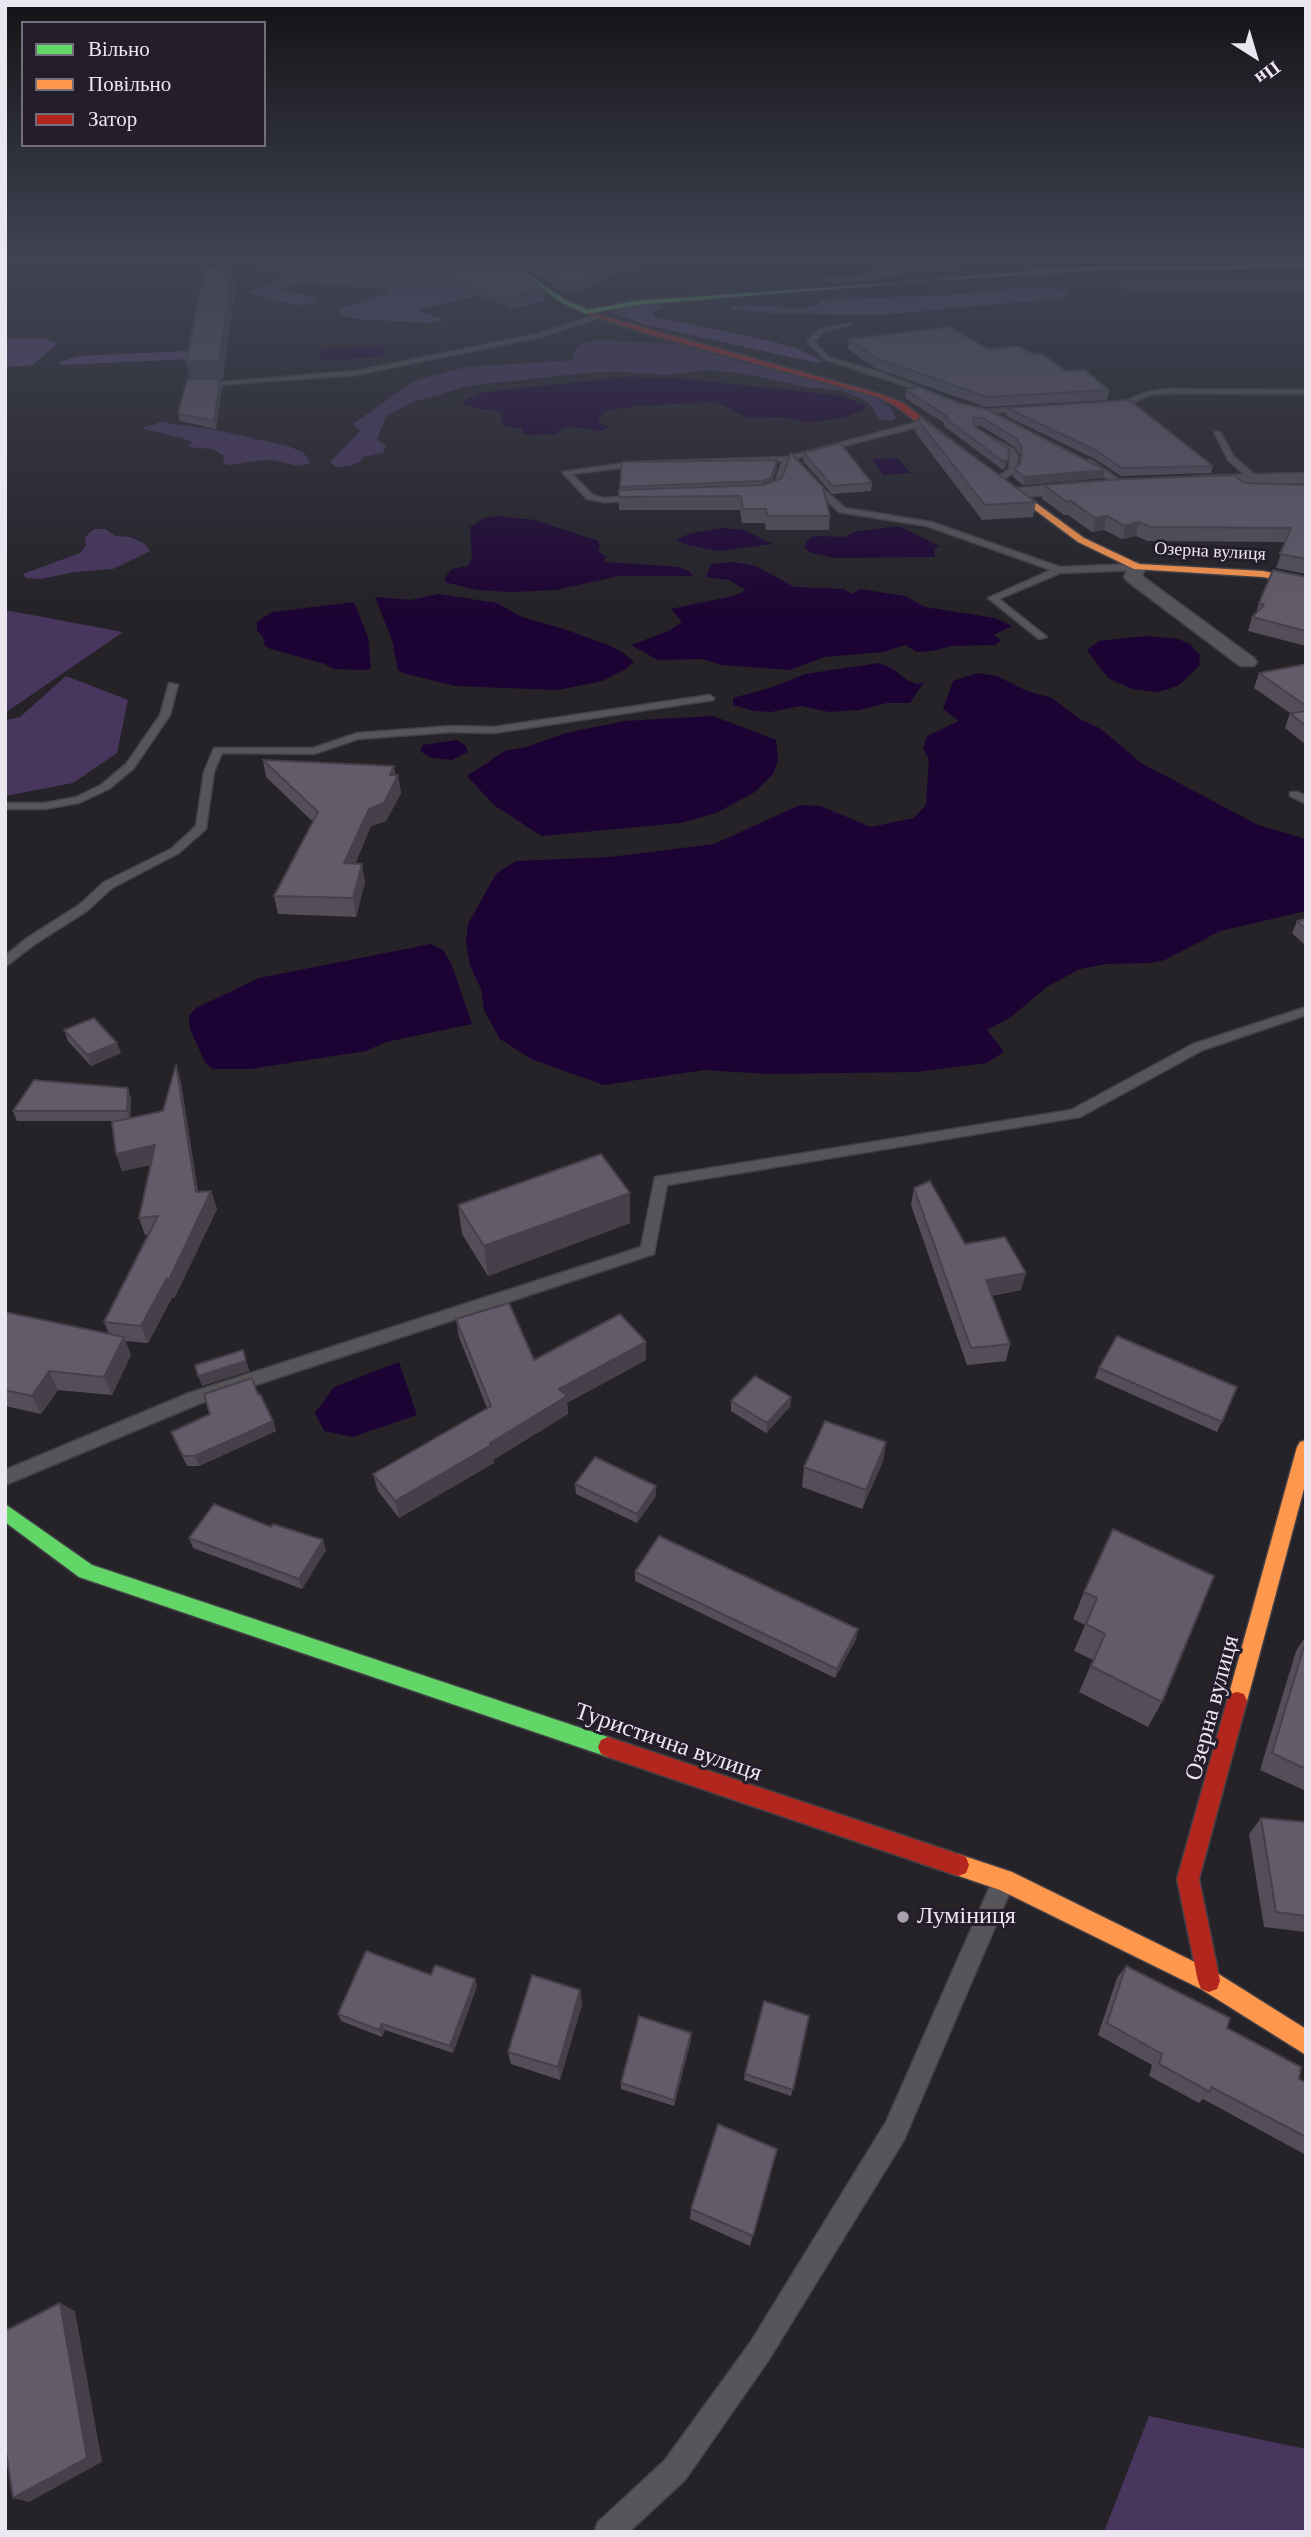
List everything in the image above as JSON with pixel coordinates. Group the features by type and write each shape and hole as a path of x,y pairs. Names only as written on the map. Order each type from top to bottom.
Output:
{"street":[{"name":"Озерна вулиця","path":"822,379 881,396 900,405 922,424 1082,540 1137,567 1263,574 1306,583"},
{"path":"1176,482 1306,478"},
{"path":"1018,493 1128,484"},
{"path":"1137,567 1133,577 1247,662"},
{"name":"Озерна вулиця","path":"1209,1981 1188,1879 1306,1447"},
{"name":"Туристична вулиця","path":"5,1512 86,1571 1004,1880 1209,1981 1306,2043"}],"lane":[{"path":"192,384 261,379"},
{"path":"893,379 938,397"},
{"path":"881,396 914,388"},
{"path":"1098,405 1124,404 1149,393 1168,390 1306,392"},
{"path":"962,406 1008,422"},
{"path":"985,412 1035,409"},
{"path":"787,459 776,489 762,494 603,500 590,497 566,472 634,464 787,459 922,424"},
{"path":"1217,434 1231,458 1253,478"},
{"path":"988,437 1011,451 1014,456 1013,470 999,479"},
{"path":"1080,457 1128,484"},
{"path":"787,459 797,463"},
{"path":"806,472 830,501 842,510 928,524 1059,570"},
{"path":"1042,637 993,598 1059,570 1137,567"},
{"path":"5,806 45,806 79,800 105,787 130,766 165,715 173,685"},
{"path":"5,963 31,941 83,908 108,885 175,851 202,827 209,772 218,750 314,751 357,736 452,729 494,730 709,698"},
{"path":"1294,794 1306,801"},
{"path":"5,1478 195,1398 648,1250 660,1181 1075,1114 1198,1047 1306,1011"},
{"path":"608,2532 675,2470 758,2352 895,2131 1004,1880"}],"shaded area":[{"path":"527,379 468,386 413,402 386,416 377,439 386,446 383,453 363,457 360,462 350,466 336,467 330,462 360,431 353,424 414,381"},
{"path":"606,379 689,379 838,395 865,405 865,409 847,417 806,423 784,417 748,418 716,402 634,406 604,412 597,422 609,427 601,431 576,427 565,428 555,434 529,435 523,433 522,428 507,427 501,422 503,415 500,412 466,406 462,402 480,393"},
{"path":"771,379 807,379 877,398 891,408 896,418 891,421 880,420 868,402 844,391"},
{"path":"161,422 217,430 287,446 303,452 311,463 299,466 271,460 230,465 223,463 224,456 213,449 188,447 192,441 142,428"},
{"path":"898,458 910,473 883,475 872,459"},
{"path":"498,516 534,520 598,541 598,551 607,557 605,562 679,567 693,576 618,576 556,590 511,592 477,590 445,582 445,577 452,569 468,566 472,558 470,527 484,518"},
{"path":"899,526 939,546 934,550 935,557 835,558 811,553 805,548 806,542 813,536 845,537 853,532"},
{"path":"722,528 745,530 772,544 719,551 687,545 676,540 691,533"},
{"path":"94,529 105,529 115,536 130,537 145,544 150,551 113,569 74,572 41,579 26,578 23,574 80,553 86,546 85,537"},
{"path":"733,562 756,566 794,587 844,589 852,594 860,589 905,596 925,607 995,618 1012,626 994,635 1001,640 995,645 951,646 917,652 905,645 883,652 825,657 789,670 722,665 702,659 658,660 631,645 669,631 682,622 671,609 734,596 746,590 729,580 706,577 711,564"},
{"path":"439,594 497,603 522,617 608,645 634,662 602,681 558,690 455,686 403,673 398,670 392,640 375,597 411,600"},
{"path":"354,602 368,637 371,668 366,670 333,669 325,664 271,649 265,646 263,637 257,630 257,622 272,612"},
{"path":"5,610 123,632 5,713"},
{"path":"1146,636 1178,639 1190,644 1200,655 1199,666 1179,685 1169,689 1156,692 1132,689 1108,678 1087,650 1099,641"},
{"path":"879,663 893,669 907,680 917,684 924,682 910,703 887,703 859,710 829,712 801,706 771,712 754,711 733,705 733,698 773,687 805,674"},
{"path":"977,673 997,676 1027,691 1052,698 1078,718 1101,729 1141,763 1258,825 1306,839 1306,911 1220,931 1165,960 1106,964 1080,969 1048,986 1011,1017 987,1030 1004,1052 986,1063 917,1072 768,1074 704,1070 604,1085 531,1059 500,1039 484,1010 481,989 470,966 466,942 468,924 496,874 516,861 610,857 714,844 800,805 820,806 871,827 914,818 926,805 929,759 923,748 927,736 959,721 943,709 953,681"},
{"path":"66,676 128,700 117,753 73,783 5,796 5,720 20,717"},
{"path":"713,716 776,740 778,760 773,774 755,792 716,813 680,823 542,836 495,806 467,776 505,751 526,747 566,733 625,721"},
{"path":"457,740 466,746 468,752 452,760 432,758 420,751 423,745"},
{"path":"431,944 443,950 451,963 472,1024 386,1042 366,1051 250,1069 212,1069 205,1062 190,1029 189,1016 196,1008 259,978"},
{"path":"399,1362 417,1415 352,1437 324,1431 315,1413 334,1387"},
{"path":"1149,2416 1306,2449 1306,2532 1104,2532"}],"building":[{"path":"187,379 220,379 214,421 178,414"},
{"path":"937,379 1096,379 1109,390 987,397"},
{"path":"912,384 959,403 987,409 1105,470 1025,477 1014,469 1020,464 1022,448 1017,439 983,418 973,418 974,426 1009,449 1008,460 1004,462 945,418 948,417 906,390 917,387"},
{"path":"1129,400 1213,466 1122,468 1097,451 1007,408"},
{"path":"921,418 1036,502 985,505 917,419"},
{"path":"840,443 872,483 832,486 804,453"},
{"path":"791,453 823,487 830,516 767,516 766,509 743,509 741,496 619,497 619,490 763,485 782,478"},
{"path":"777,460 771,478 761,481 620,487 622,462"},
{"path":"1234,475 1244,483 1306,485 1306,559 1280,554 1291,528 1151,527 1139,522 1125,526 1107,516 1095,518 1044,485 1124,479"},
{"path":"1273,570 1306,577 1306,631 1252,617 1264,605 1259,603"},
{"path":"1306,664 1306,706 1259,673"},
{"path":"1306,711 1306,726 1290,713"},
{"path":"263,760 394,766 390,775 398,775 384,803 369,809 344,863 362,864 353,898 274,896 318,812"},
{"path":"1306,919 1306,929 1297,921"},
{"path":"94,1018 117,1043 87,1055 64,1030"},
{"path":"176,1065 196,1192 211,1191 168,1282 167,1278 141,1326 104,1322 158,1216 139,1218 155,1145 116,1154 112,1122 163,1111"},
{"path":"34,1080 128,1088 127,1111 13,1111"},
{"path":"601,1154 630,1193 484,1246 458,1205"},
{"path":"930,1181 965,1244 1005,1237 1026,1273 986,1280 1010,1344 971,1348 914,1188"},
{"path":"509,1303 534,1360 620,1314 646,1342 559,1389 567,1396 490,1443 491,1445 395,1501 373,1474 491,1406 456,1319"},
{"path":"5,1312 124,1337 104,1377 49,1371 32,1396 5,1390"},
{"path":"1117,1336 1237,1387 1222,1422 1099,1368"},
{"path":"243,1350 246,1361 198,1376 195,1365"},
{"path":"755,1376 791,1397 767,1423 731,1401"},
{"path":"252,1378 273,1421 195,1456 183,1456 171,1432 210,1414 204,1394"},
{"path":"825,1421 886,1442 866,1490 804,1467"},
{"path":"595,1457 656,1486 637,1514 575,1484"},
{"path":"214,1504 271,1527 273,1524 323,1540 299,1579 189,1538"},
{"path":"1113,1529 1214,1576 1162,1702 1091,1666 1105,1634 1086,1624 1097,1598 1084,1592"},
{"path":"659,1536 858,1629 837,1669 635,1572"},
{"path":"1306,1640 1306,1769 1272,1753"},
{"path":"1261,1818 1305,1822 1306,1916 1276,1912"},
{"path":"366,1951 431,1975 435,1965 475,1979 450,2046 382,2024 379,2030 338,2014"},
{"path":"1126,1966 1230,2018 1227,2028 1301,2067 1299,2079 1306,2083 1306,2137 1211,2087 1210,2092 1159,2064 1162,2054 1107,2023"},
{"path":"532,1975 580,1990 558,2067 508,2052"},
{"path":"764,2001 809,2016 793,2090 745,2074"},
{"path":"639,2016 691,2033 674,2100 621,2083"},
{"path":"718,2124 777,2149 753,2236 691,2209"},
{"path":"60,2303 87,2458 13,2498 5,2445 5,2331"}],"traffic: fast":[{"path":"5,1512 86,1571 608,1747"}],"traffic: slow":[{"path":"955,446 1081,540 1137,567 1263,574 1306,583"},
{"path":"1237,1701 1306,1447"},
{"path":"958,1865 1004,1880 1209,1981 1306,2043"}],"traffic: jam":[{"path":"820,379 881,396 900,405 955,446"},
{"path":"1209,1981 1188,1879 1237,1701"},
{"path":"608,1747 958,1865"}],"place":[{"name":"Луміниця","path":"903,1917"}]}
